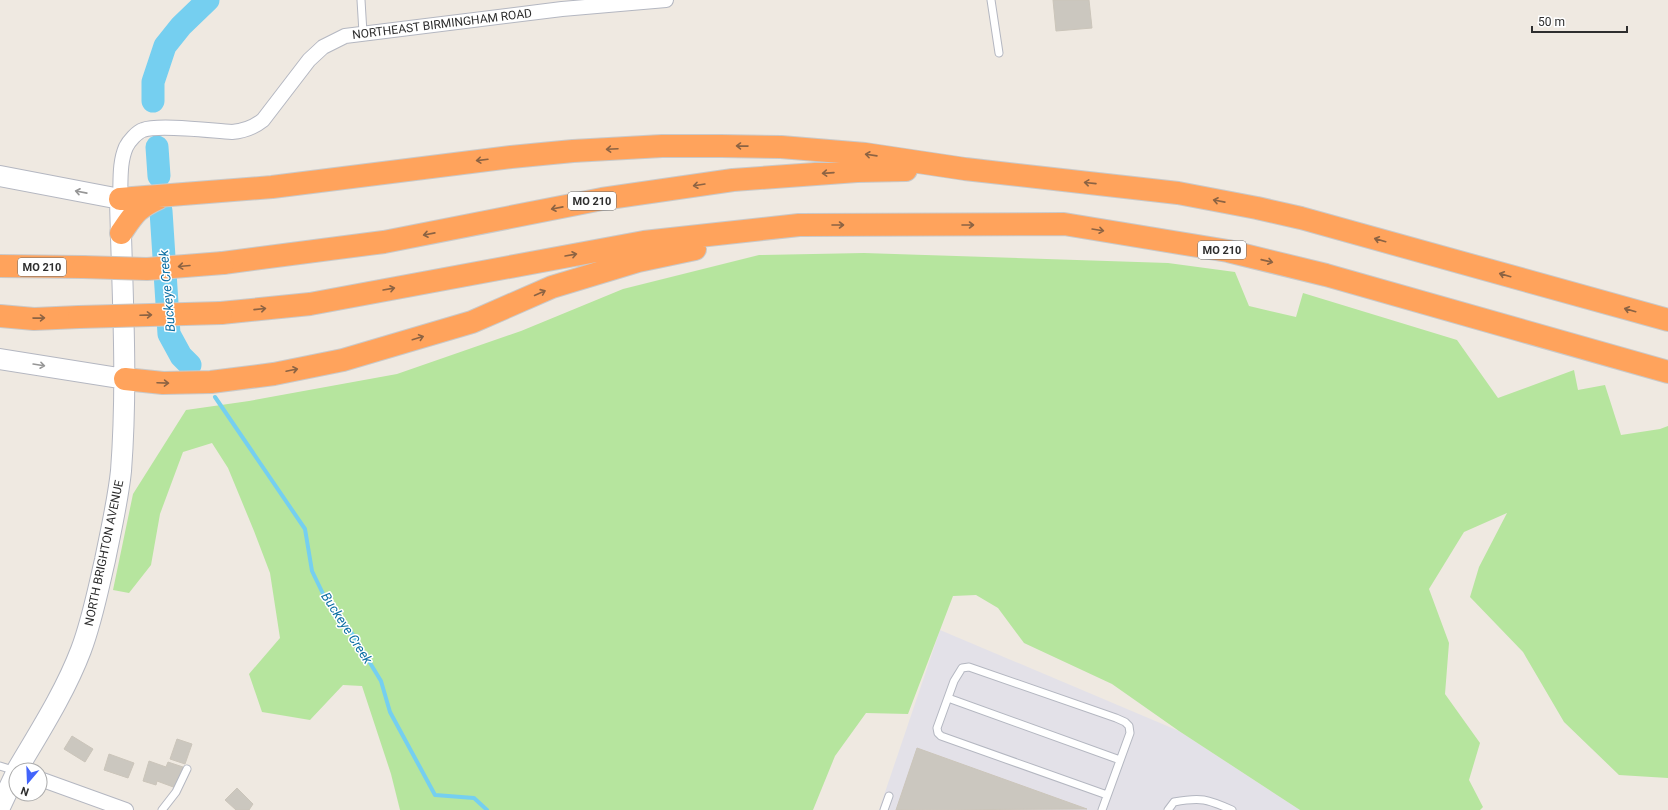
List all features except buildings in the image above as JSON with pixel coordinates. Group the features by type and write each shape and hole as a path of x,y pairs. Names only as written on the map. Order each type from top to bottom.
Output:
{"highway":[{"path":"120,199 272,187 511,157 573,151 662,146 781,147 865,154 965,169"},
{"name":"MO 210","path":"0,266 83,267 146,270 223,263 384,242 602,199 733,180 857,171 965,169 1178,193 1257,208 1301,218 1668,320"},
{"path":"121,233 132,216 143,205 164,196"},
{"name":"MO 210","path":"0,316 34,318 221,312 310,304 644,242 800,226 1064,224 1228,251 1326,275 1668,372"},
{"path":"124,379 163,383 211,382 274,374 343,360 472,322 552,287 638,261 800,226"}],"main road":[{"path":"0,176 120,199"},
{"name":"NORTH BRIGHTON AVENUE","path":"21,762 69,677 81,651 90,626 111,531 121,472 124,379 120,199"},
{"path":"0,359 124,379"},
{"name":"NORTH BRIGHTON AVENUE","path":"0,807 8,789"}],"street":[{"name":"NORTHEAST BIRMINGHAM ROAD","path":"120,199 122,165 126,148 130,141 143,130 161,128 232,132 244,131 263,120 309,60 323,47 345,36 563,5 666,0"},
{"path":"48,782 126,810"}],"lane":[{"path":"362,0 363,33"},
{"path":"991,0 999,53"},
{"path":"1102,810 1130,733 1129,726 1116,718 969,666 962,668 954,681 937,728 938,733 941,736 1107,795"},
{"path":"948,698 1120,760"},
{"path":"162,810 176,792 187,769"},
{"path":"884,810 889,796"},
{"path":"1168,810 1174,802 1193,798 1212,801 1232,810"}],"shaded area":[{"path":"940,630 1179,731 1300,810 879,810"}],"green space":[{"path":"864,253 1168,263 1235,272 1249,306 1296,317 1303,293 1457,340 1498,398 1574,370 1578,390 1605,385 1621,435 1660,429 1668,426 1668,778 1619,775 1564,722 1523,652 1470,597 1479,567 1507,513 1464,532 1429,589 1449,643 1445,694 1480,743 1469,780 1483,807 1480,810 1300,810 1179,731 1112,684 1024,643 998,608 976,595 953,596 908,714 866,713 835,756 813,810 400,810 391,774 362,686 343,685 310,720 262,712 249,674 280,638 270,573 228,468 212,443 183,452 160,514 151,565 129,593 113,590 133,494 186,410 249,401 397,374 521,331 623,289 759,255"}],"waterway":[{"name":"Buckeye Creek","path":"153,101 153,82 165,46 181,26 208,0"},
{"name":"Buckeye Creek","path":"157,147 159,176"},
{"name":"Buckeye Creek","path":"161,211 169,334 181,356 190,365"},
{"name":"Buckeye Creek","path":"215,397 305,529 312,571 326,600 353,635 381,681 390,712 435,795 474,798 487,810"}]}
